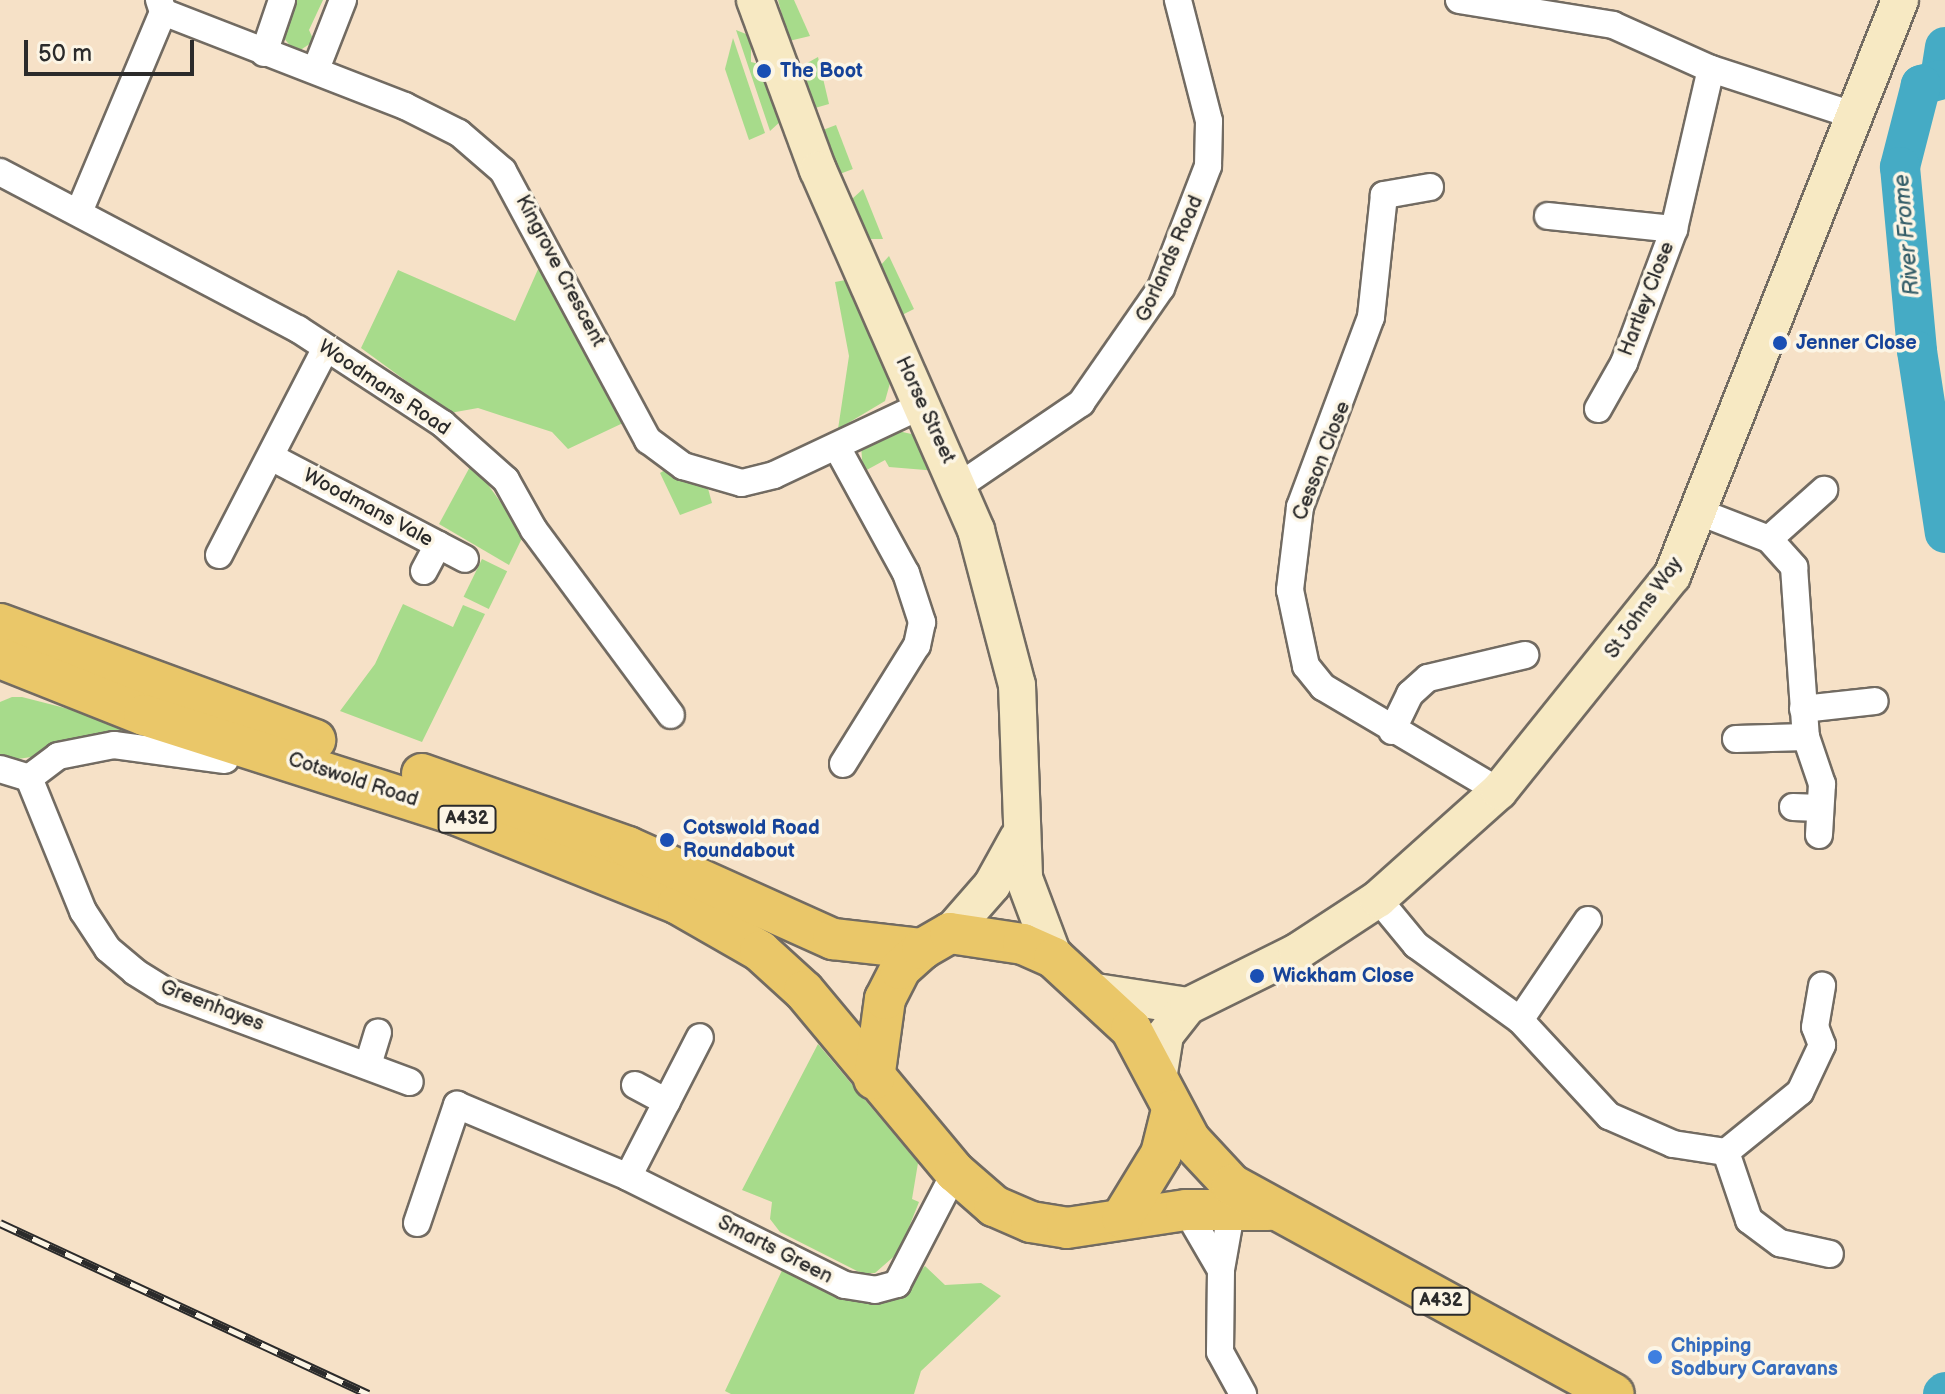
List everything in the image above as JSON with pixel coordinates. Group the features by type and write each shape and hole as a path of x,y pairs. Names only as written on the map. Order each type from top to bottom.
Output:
{"main road":[{"name":"Cotswold Road","path":"0,624 529,809 833,939 936,941"},
{"name":"Cotswold Road","path":"0,658 144,715 457,815 678,904 760,951 804,991 874,1079"},
{"name":"A432","path":"936,941 991,935 1054,958 1096,992 1131,1029 1159,1073 1172,1110 1245,1201 1613,1394"},
{"path":"874,1079 885,999 900,969 936,941"},
{"name":"A432","path":"874,1079 955,1172 994,1206 1031,1222 1067,1228 1245,1201"},
{"path":"1122,1218 1161,1154 1172,1110"}],"street":[{"path":"264,53 282,0"},
{"path":"316,69 343,0"},
{"name":"Horse Street","path":"755,0 818,170 959,486 1017,685 1018,838 1054,958"},
{"name":"Gorlands Road","path":"959,486 1081,403 1161,288 1208,166 1209,121 1178,0"},
{"path":"1459,0 1568,12 1711,69 1856,116"},
{"name":"St Johns Way","path":"1159,1073 1165,1035 1188,1006 1297,952 1378,899 1499,791 1672,576 1702,513 1900,0"},
{"path":"79,212 161,6"},
{"name":"Kingrove Crescent","path":"161,6 264,53 316,69 459,133 503,171 662,456 742,483 838,449 923,405"},
{"name":"Hartley Close","path":"1598,409 1624,363 1674,229 1711,69"},
{"name":"Woodmans Road","path":"1,175 79,212 325,350 443,424 506,480 534,530 671,715"},
{"name":"Cesson Close","path":"1430,187 1384,195 1368,328 1291,549 1290,590 1306,666 1347,706 1392,731 1457,760 1499,791"},
{"name":"Hartley Close","path":"1548,216 1674,229"},
{"path":"219,555 325,350"},
{"path":"838,449 906,573 922,622 917,645 868,744 843,764"},
{"name":"Woodmans Vale","path":"271,457 465,559"},
{"path":"1769,539 1824,490"},
{"path":"1702,513 1769,539 1799,582 1806,737 1822,784 1819,835"},
{"path":"424,571 438,545"},
{"path":"1392,731 1410,694 1428,678 1525,655"},
{"path":"1803,709 1875,701"},
{"path":"1736,739 1806,737"},
{"name":"Cotswold Road","path":"29,778 58,756 114,745 196,751 362,801"},
{"path":"0,769 29,778"},
{"name":"Greenhayes","path":"29,778 83,911 108,949 165,991 410,1082"},
{"path":"1793,807 1820,808"},
{"name":"Horse Street","path":"936,941 992,885 1018,838"},
{"path":"1378,899 1416,945 1520,1020 1609,1116 1639,1135 1726,1152"},
{"path":"1520,1020 1588,920"},
{"path":"1726,1152 1800,1092 1822,1045 1815,1027 1822,986"},
{"path":"1096,992 1188,1006"},
{"path":"368,1065 378,1032"},
{"path":"628,1177 700,1037"},
{"path":"635,1085 667,1102"},
{"name":"Smarts Green","path":"417,1223 457,1105 628,1177 845,1285 875,1290 897,1284 955,1172"},
{"path":"1726,1152 1749,1220 1780,1243 1830,1254"},
{"path":"1243,1394 1220,1352 1221,1270 1245,1201"},
{"path":"1186,1210 1221,1270"}],"green space":[{"path":"296,0 323,0 309,30 314,41 296,53 283,37"},
{"path":"778,0 794,0 810,36 789,41"},
{"path":"736,30 751,36 751,62 763,65 782,120 770,131"},
{"path":"733,38 765,133 749,140 725,69"},
{"path":"818,57 829,104 815,108 800,67"},
{"path":"836,125 853,169 840,174 823,130"},
{"path":"863,189 883,239 868,239 852,199"},
{"path":"889,256 914,309 902,315 880,266"},
{"path":"543,258 623,423 568,449 552,432 478,408 450,413 361,348 398,270 515,321"},
{"path":"851,279 892,376 885,401 838,429 849,356 835,282"},
{"path":"889,429 916,435 938,471 889,467 885,460 863,472 861,445"},
{"path":"472,463 524,534 509,565 439,524"},
{"path":"665,470 707,485 712,503 680,515 660,473"},
{"path":"482,559 507,571 489,609 464,597"},
{"path":"403,604 453,627 463,605 485,614 422,742 340,711 375,664"},
{"path":"12,697 174,736 11,760 0,755 0,702"},
{"path":"818,1044 918,1163 912,1199 919,1202 899,1252 875,1273 861,1273 780,1232 770,1219 772,1202 742,1190"},
{"path":"786,1262 897,1296 925,1266 945,1285 981,1283 1001,1296 921,1371 914,1394 731,1394 725,1391"}],"waterway":[{"name":"River Frome","path":"1945,47 1940,80 1921,85 1900,167 1917,351 1945,533"}],"railway":[{"path":"0,1223 368,1394"}],"place":[{"name":"The Boot","path":"764,71"},
{"name":"Jenner Close","path":"1780,343"},
{"name":"Cotswold Road Roundabout","path":"667,840"},
{"name":"Wickham Close","path":"1257,976"},
{"name":"Chipping Sodbury Caravans","path":"1655,1357"}]}
